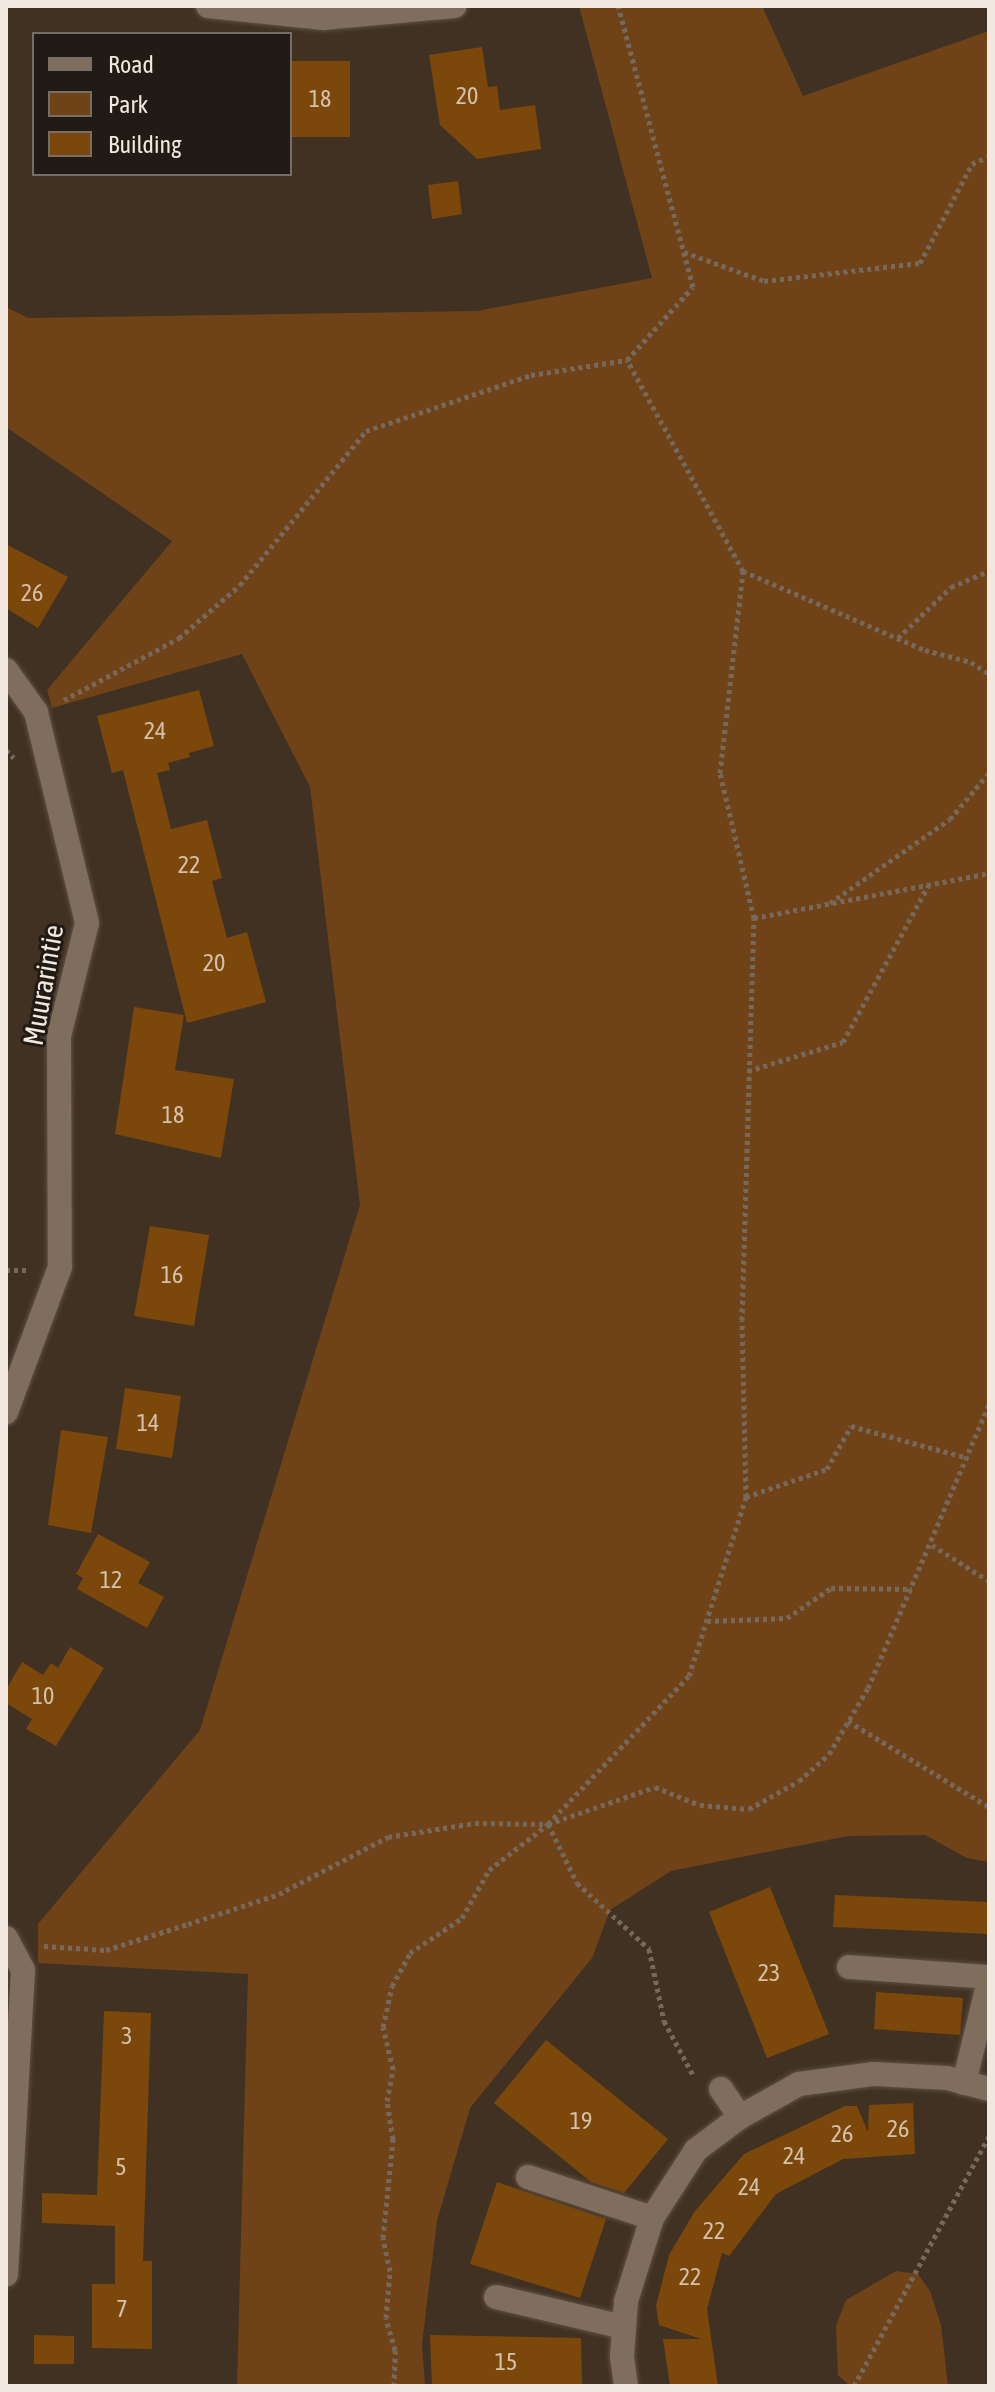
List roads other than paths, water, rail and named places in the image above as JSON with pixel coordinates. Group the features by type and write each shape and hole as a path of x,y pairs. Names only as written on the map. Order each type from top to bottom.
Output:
{"street":[{"path":"208,6 323,18 454,6"},
{"name":"Muurarintie","path":"6,670 36,712 87,923 59,1036 60,1267 6,1412"},
{"path":"6,2275 23,1970 9,1939"},
{"path":"849,1967 989,1979 964,2083"},
{"path":"626,2386 623,2327 652,2218 696,2150 740,2117 799,2084 874,2074 964,2083 989,2089"},
{"path":"721,2089 740,2117"},
{"path":"528,2177 652,2218"},
{"path":"496,2297 623,2327"}]}
